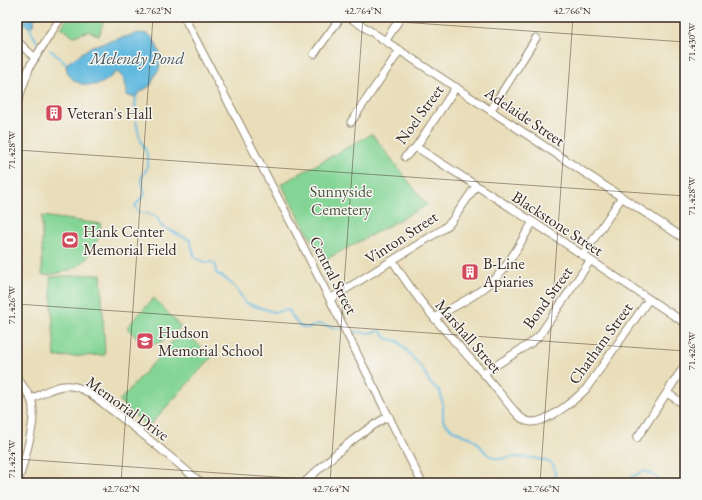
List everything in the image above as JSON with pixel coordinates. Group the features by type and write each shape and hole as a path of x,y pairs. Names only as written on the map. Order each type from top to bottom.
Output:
{"street":[{"path":"17,103 27,74 35,58 61,17"},
{"name":"Central Street","path":"184,17 350,337 422,483"},
{"path":"314,54 341,17"},
{"name":"Adelaide Street","path":"349,17 386,40 685,239"},
{"path":"386,40 401,17"},
{"path":"491,110 536,38"},
{"path":"17,41 35,58"},
{"path":"351,122 400,50"},
{"name":"Noel Street","path":"406,157 416,147 456,87"},
{"name":"Blackstone Street","path":"416,147 533,222 685,323"},
{"name":"Vinton Street","path":"330,299 444,229 451,222 476,186"},
{"name":"Bond Street","path":"583,255 622,197"},
{"path":"434,318 467,299 494,280 501,272 533,222"},
{"name":"Marshall Street","path":"393,261 412,290 447,335 484,374 518,415 524,420 531,422"},
{"name":"Bond Street","path":"484,374 540,336 590,261"},
{"name":"Chatham Street","path":"531,422 545,418 576,400 586,389 649,299"},
{"path":"637,438 685,365"},
{"path":"17,378 31,399 34,414 18,483"},
{"name":"Memorial Drive","path":"31,399 61,386 73,386 79,388 92,396 152,442 201,483"},
{"path":"667,393 685,405"},
{"path":"304,483 350,441 372,425 389,416"}],"green space":[{"path":"68,17 105,17 99,36 89,31 74,36 61,28"},
{"name":"Sunnyside Cemetery","path":"372,134 427,205 323,261 281,184"},
{"name":"Hank Center Memorial Field","path":"42,216 101,224 95,247 83,262 75,268 65,272 42,275"},
{"path":"101,274 105,355 55,357 50,277"},
{"path":"154,298 181,327 162,341 151,344 138,339 127,327"},
{"path":"183,330 212,357 148,427 119,401"}],"water":[{"path":"21,17 35,17 33,25 28,27 22,21"},
{"name":"Melendy Pond","path":"139,33 148,34 153,38 160,53 159,70 151,85 139,93 136,97 127,96 125,82 117,72 106,81 96,85 78,82 73,80 69,75 66,64 92,46"}],"waterway":[{"path":"30,25 31,31 37,42"},
{"path":"50,50 66,64"},
{"path":"136,97 135,112 137,128 148,160 147,168 141,178 145,194 135,206 139,213 147,213 157,217 161,226 190,240 195,258 205,262 215,263 216,273 233,285 245,303 274,312 289,310 294,320 304,328 312,327 318,324 342,329"},
{"path":"348,331 368,333 381,331 386,338 398,341 419,365 430,383 440,391 443,405 443,420 450,428 476,441 486,453 492,457 498,459 515,457 534,458 549,462 554,466 556,483"},
{"path":"626,483 632,477 644,471 655,476 661,483"},
{"path":"680,483 685,481"}],"place":[{"name":"Veteran's Hall","path":"54,113"},
{"name":"Hank Center Memorial Field","path":"70,240"},
{"name":"B-Line Apiaries","path":"470,272"},
{"name":"Hudson Memorial School","path":"145,341"}]}
